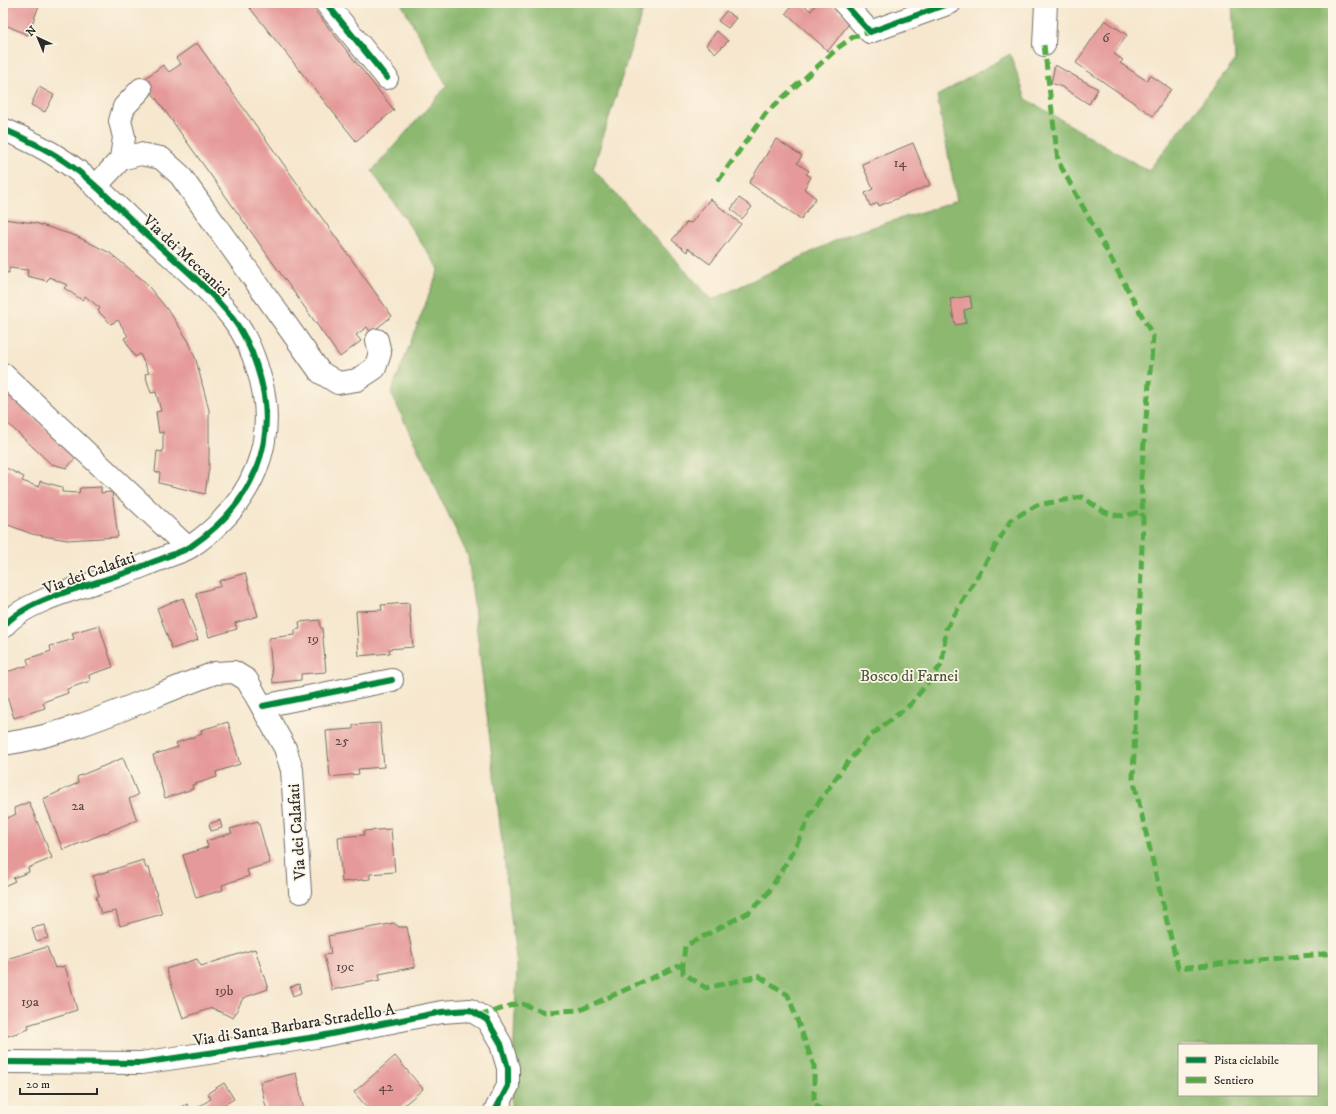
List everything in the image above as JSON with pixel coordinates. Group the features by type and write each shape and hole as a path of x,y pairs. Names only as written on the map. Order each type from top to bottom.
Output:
{"street":[{"path":"326,3 387,78"},
{"path":"844,3 870,32 950,3"},
{"path":"1044,45 1046,3"},
{"path":"95,187 121,159 124,137 120,120 124,107 141,89"},
{"name":"Via dei Meccanici","path":"3,129 36,144 66,162 95,187 213,295 235,321 252,351 263,384 267,412 264,444 255,475 237,504 217,526 188,548"},
{"name":"Via dei Meccanici","path":"121,159 140,154 161,158 180,175 320,372 338,383 357,380 375,368 380,353 377,340"},
{"path":"3,374 188,548"},
{"name":"Via dei Calafati","path":"3,626 10,618 53,597 125,573 188,548"},
{"name":"Via dei Calafati","path":"3,744 56,733 90,722 215,673 234,672 247,680 263,706 285,748 292,770 300,892"},
{"path":"263,706 392,680"},
{"name":"Via di Santa Barbara Stradello A","path":"3,1062 141,1063 316,1036 442,1012 470,1010 486,1020 501,1044 508,1068 508,1086 495,1111"}],"green space":[{"name":"Bosco di Farnei","path":"401,3 645,3 593,169 712,300 847,235 957,201 937,96 1010,54 1026,99 1148,171 1235,61 1232,3 1333,3 1333,1111 511,1111 517,967 468,556 391,393 439,269 372,171 447,86"}],"building":[{"path":"3,3 40,3 28,35 3,24"},
{"path":"246,3 309,3 394,110 356,141"},
{"path":"794,3 800,3 811,11 817,3 829,3 851,21 828,51 786,13"},
{"path":"726,11 736,18 728,28 718,21"},
{"path":"1105,20 1127,35 1114,54 1123,60 1120,63 1147,81 1150,75 1171,89 1153,116 1076,63"},
{"path":"717,31 728,41 716,53 706,45"},
{"path":"197,43 392,316 371,333 367,327 356,335 361,341 340,357 143,80 163,65 169,72 181,64 176,58"},
{"path":"1055,65 1098,89 1089,104 1062,87 1051,83"},
{"path":"39,87 54,95 45,112 31,105"},
{"path":"776,139 802,156 797,163 809,171 806,174 811,177 804,189 816,198 801,219 749,183"},
{"path":"913,143 930,185 879,206 878,203 870,206 865,193 873,189 862,164"},
{"path":"739,198 752,207 742,219 731,209"},
{"path":"710,199 741,224 710,264 688,248 687,252 672,240 687,222 691,223"},
{"path":"3,219 35,223 76,236 110,253 144,281 171,314 189,342 196,360 209,410 209,467 205,494 159,483 160,473 155,472 157,451 163,452 163,432 159,433 156,412 161,411 156,392 151,393 145,374 149,373 140,354 135,357 124,338 128,336 118,320 111,324 98,311 100,308 85,296 82,300 64,288 67,285 49,277 47,281 27,276 28,270 9,268 9,273 3,272"},
{"path":"970,296 972,308 964,310 966,323 955,325 950,299"},
{"path":"3,389 76,457 67,468 51,464 3,419"},
{"path":"4,467 24,477 22,481 39,487 40,481 62,487 62,492 79,493 80,488 101,487 101,493 112,492 118,537 67,540 32,534 3,523"},
{"path":"245,573 258,616 235,623 237,629 209,637 196,593 221,586 219,581"},
{"path":"183,598 198,640 172,649 157,608"},
{"path":"409,603 413,647 389,649 390,653 359,656 356,611 382,610 381,605"},
{"path":"320,620 326,672 301,674 301,680 273,683 269,638 295,635 295,630 300,629 299,622"},
{"path":"99,625 113,667 89,675 90,681 67,689 68,693 43,702 45,708 14,718 4,687 8,687 3,673 29,665 27,659 51,651 50,646 74,639 72,633"},
{"path":"228,722 240,764 216,772 217,777 192,785 193,789 165,798 153,755 178,747 176,743 202,734 201,730"},
{"path":"380,723 384,767 358,769 359,774 330,777 326,731 353,729 353,725"},
{"path":"123,758 138,795 129,799 137,820 63,850 43,799 78,783 77,777"},
{"path":"29,802 52,858 28,868 29,872 13,878 15,881 4,886 3,813 4,812 8,818 16,814 14,808"},
{"path":"220,820 222,828 211,831 209,824"},
{"path":"258,821 270,863 247,870 249,876 222,885 223,890 196,898 183,855 208,847 206,841 232,833 230,829"},
{"path":"391,829 395,872 370,874 370,879 342,882 338,837 364,835 364,831"},
{"path":"143,860 146,868 149,868 162,914 120,926 116,911 101,914 96,897 99,896 93,876"},
{"path":"394,923 399,927 407,927 415,967 379,974 380,980 332,990 324,955 331,954 328,936"},
{"path":"45,925 48,938 36,941 32,928"},
{"path":"47,947 55,968 65,966 77,1010 28,1025 29,1029 5,1037 3,1033 3,960"},
{"path":"255,949 268,989 243,998 233,1018 212,1008 183,1018 166,969 197,959 201,966"},
{"path":"299,984 301,993 293,996 290,987"},
{"path":"395,1056 423,1089 397,1111 370,1111 354,1092"},
{"path":"296,1073 304,1111 267,1111 260,1082"},
{"path":"224,1083 234,1099 224,1105 228,1111 192,1111 211,1099 208,1093"},
{"path":"187,1104 192,1111 175,1111"}],"marked path":[{"path":"718,181 766,113 839,47 853,37 870,32"},
{"path":"1044,45 1058,161 1153,336 1141,478 1143,520 1133,778 1178,968 1333,953"},
{"path":"479,1016 519,1003 545,1012 580,1010 683,964 685,946 749,912 768,893 794,850 811,813 843,768 869,737 911,704 942,664 946,629 1011,520 1037,505 1082,497 1109,514 1123,516 1141,511 1143,518"},
{"path":"683,964 683,973 706,988 759,976 788,995 814,1066 814,1104 822,1111"}],"cycle path":[{"path":"326,3 387,78"},
{"path":"844,3 870,32 950,3"},
{"path":"3,129 49,152 85,177 191,274 223,307 241,330 253,355 264,394 266,420 263,445 256,469 245,491 230,512 212,530 190,547 183,550 111,578 60,594 27,608 13,617 3,627"},
{"path":"263,706 392,680"},
{"path":"3,1062 141,1063 316,1037 442,1012 470,1010 487,1020 501,1044 508,1068 508,1086 495,1111"}]}
